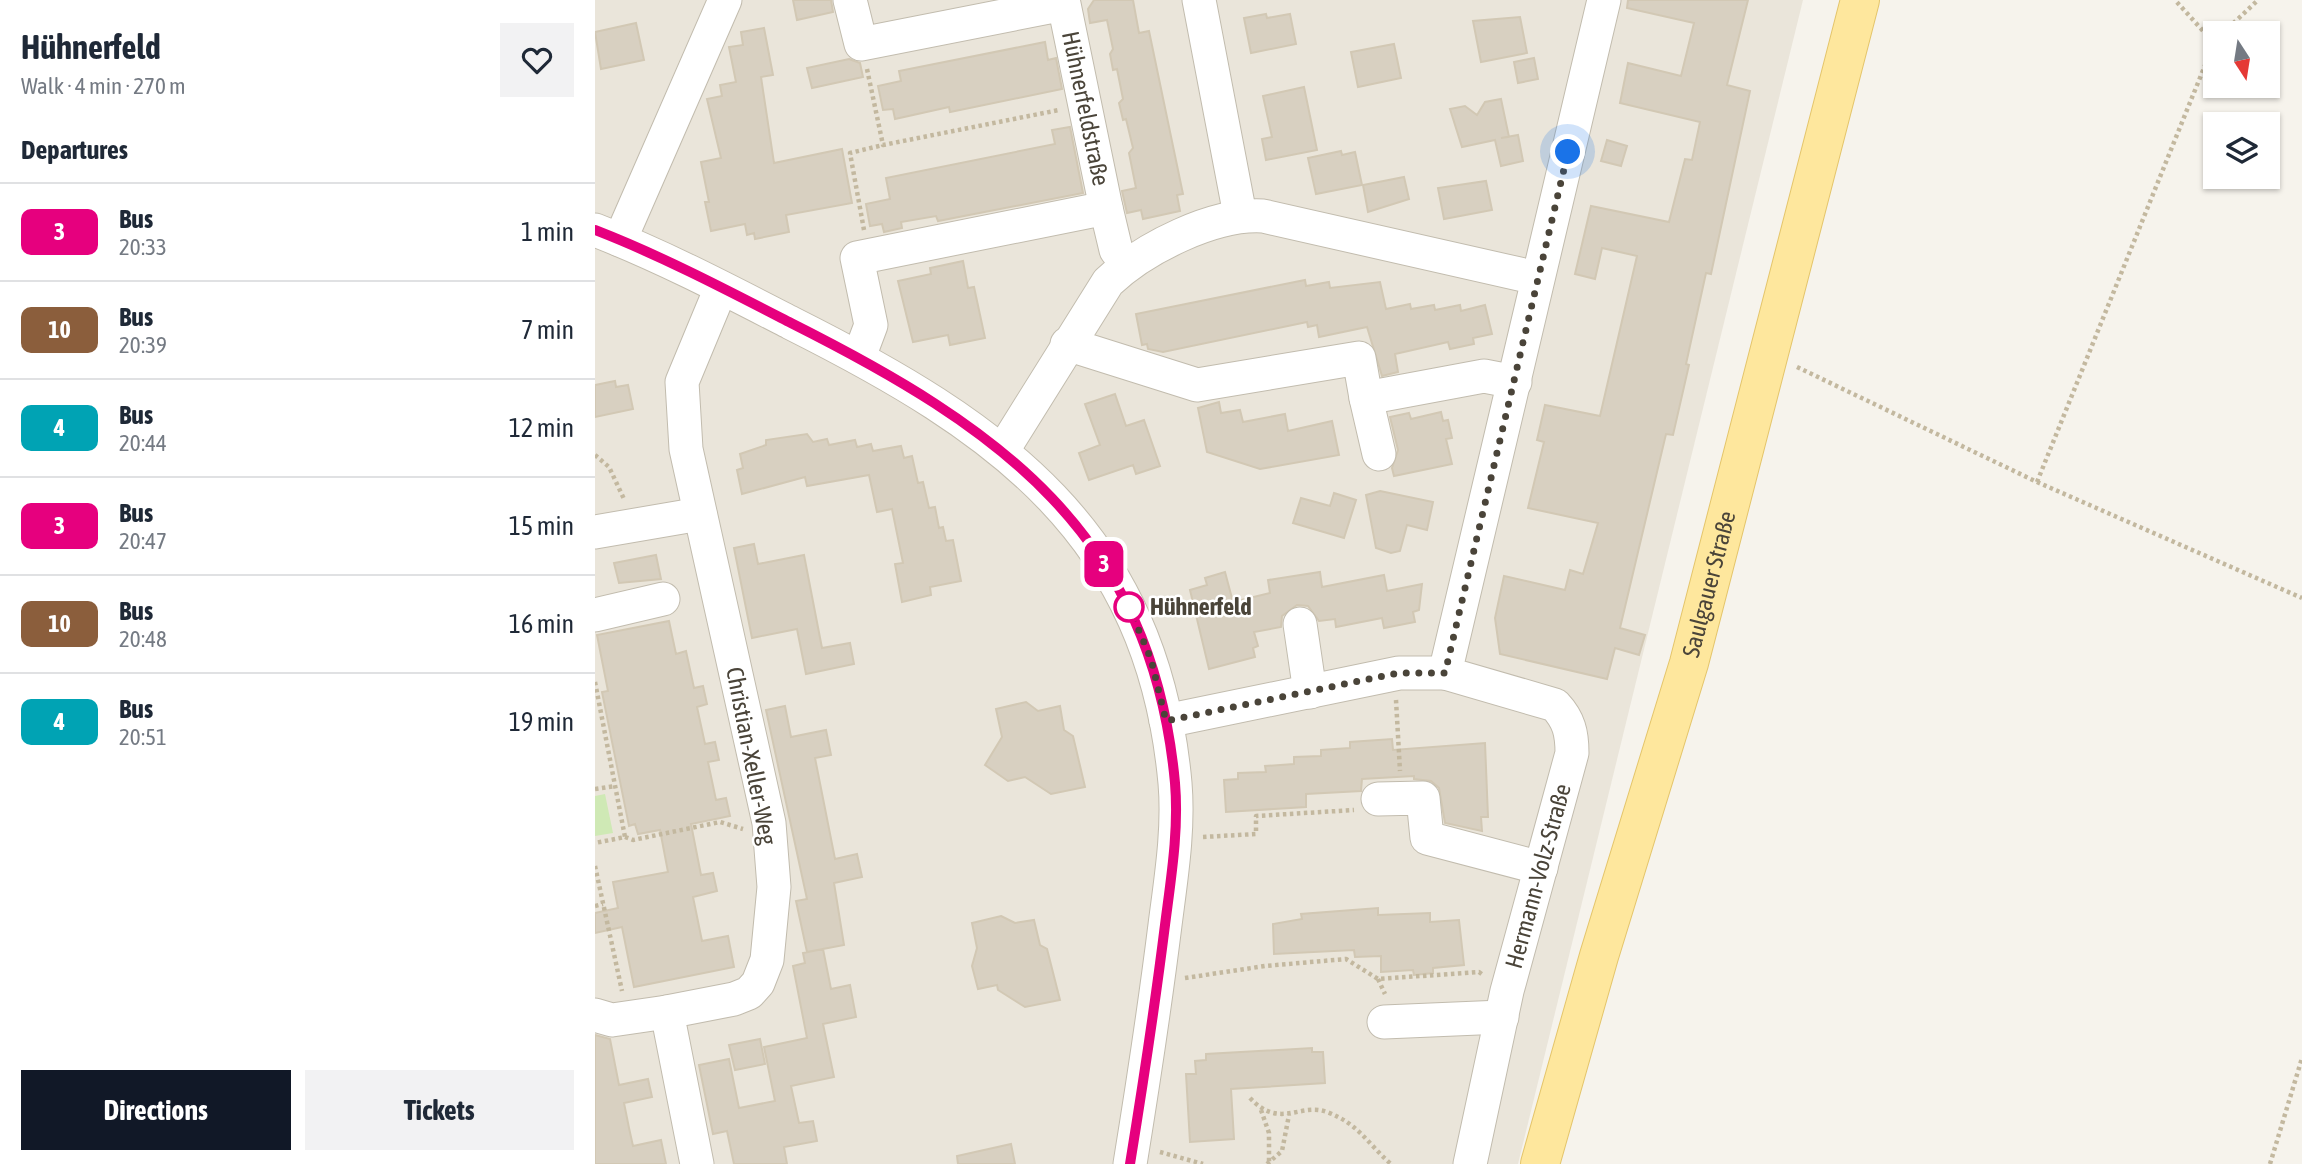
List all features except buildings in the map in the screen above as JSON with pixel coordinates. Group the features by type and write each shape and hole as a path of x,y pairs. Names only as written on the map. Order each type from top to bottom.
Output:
{"main road":[{"name":"Saulgauer Straße","path":"1541,1164 1599,956 1689,663 1771,355 1860,0"}],"street":[{"path":"725,0 608,235 859,357 936,403 1003,450 1056,500 1108,571 1129,607 1151,659 1166,721 1175,784 1174,850 1132,1154"},
{"path":"850,0 861,44"},
{"path":"1199,0 1240,215"},
{"path":"1445,673 1604,0"},
{"name":"Hühnerfeldstraße","path":"861,44 1064,4 1116,250 1127,264"},
{"name":"Hühnerfeldstraße","path":"871,254 1106,208"},
{"path":"1003,450 1108,282 1127,264 1156,248 1240,215 1263,216 1537,278"},
{"path":"859,357 871,326 857,258 871,254"},
{"name":"Christian-Xeller-Weg","path":"595,1015 612,1020 734,999 749,993 758,983 767,960 773,887 769,828 686,449 682,382 721,288"},
{"path":"1067,344 1197,385 1359,358 1379,454"},
{"path":"1366,398 1483,376 1515,382"},
{"path":"595,532 699,514"},
{"path":"595,615 663,599"},
{"path":"1300,624 1310,692"},
{"name":"Hermann-Volz-Straße","path":"1166,721 1394,674 1445,673 1555,705 1567,718 1572,736 1572,753 1504,1004 1470,1164"},
{"path":"1390,799 1423,798 1427,838 1541,868"},
{"path":"1384,1022 1504,1004"},
{"path":"667,1012 697,1164"}],"path":[{"path":"2175,0 2203,29"},
{"path":"2236,21 2258,0"},
{"path":"861,44 883,145"},
{"path":"2037,482 2203,72"},
{"path":"871,254 850,153 1087,104"},
{"path":"1771,355 2037,482 2302,598"},
{"path":"595,455 609,467 622,489 629,524"},
{"path":"1199,837 1256,834 1256,816 1360,810 1359,798 1390,799 1394,674"},
{"path":"595,682 625,837"},
{"path":"595,789 615,786"},
{"path":"595,843 625,837 633,840 720,822 744,830 769,828"},
{"path":"595,866 628,1018"},
{"path":"595,906 603,904"},
{"path":"1157,983 1265,966 1346,959 1378,979 1479,972 1504,1004"},
{"path":"2270,1164 2302,1058"},
{"path":"1250,1098 1261,1110 1269,1133 1268,1163"},
{"path":"1261,1110 1289,1115 1323,1110 1353,1124 1391,1164"},
{"path":"1268,1163 1282,1151 1289,1115"},
{"path":"1132,1154 1203,1164"}],"shaded area":[{"path":"595,0 1803,0 1518,1164 595,1164"}],"green space":[{"path":"605,794 613,833 595,836 595,796"}],"bus line":[{"name":"3","path":"595,230 721,288 859,357 936,403 1003,450 1056,500 1094,548 1129,607 1151,659 1166,721 1175,784 1174,850 1130,1164"}],"place":[{"name":"Hühnerfeld","path":"1129,607"}],"route":[{"path":"1129,607 1151,659 1166,721 1398,673 1445,673 1568,152"}]}
